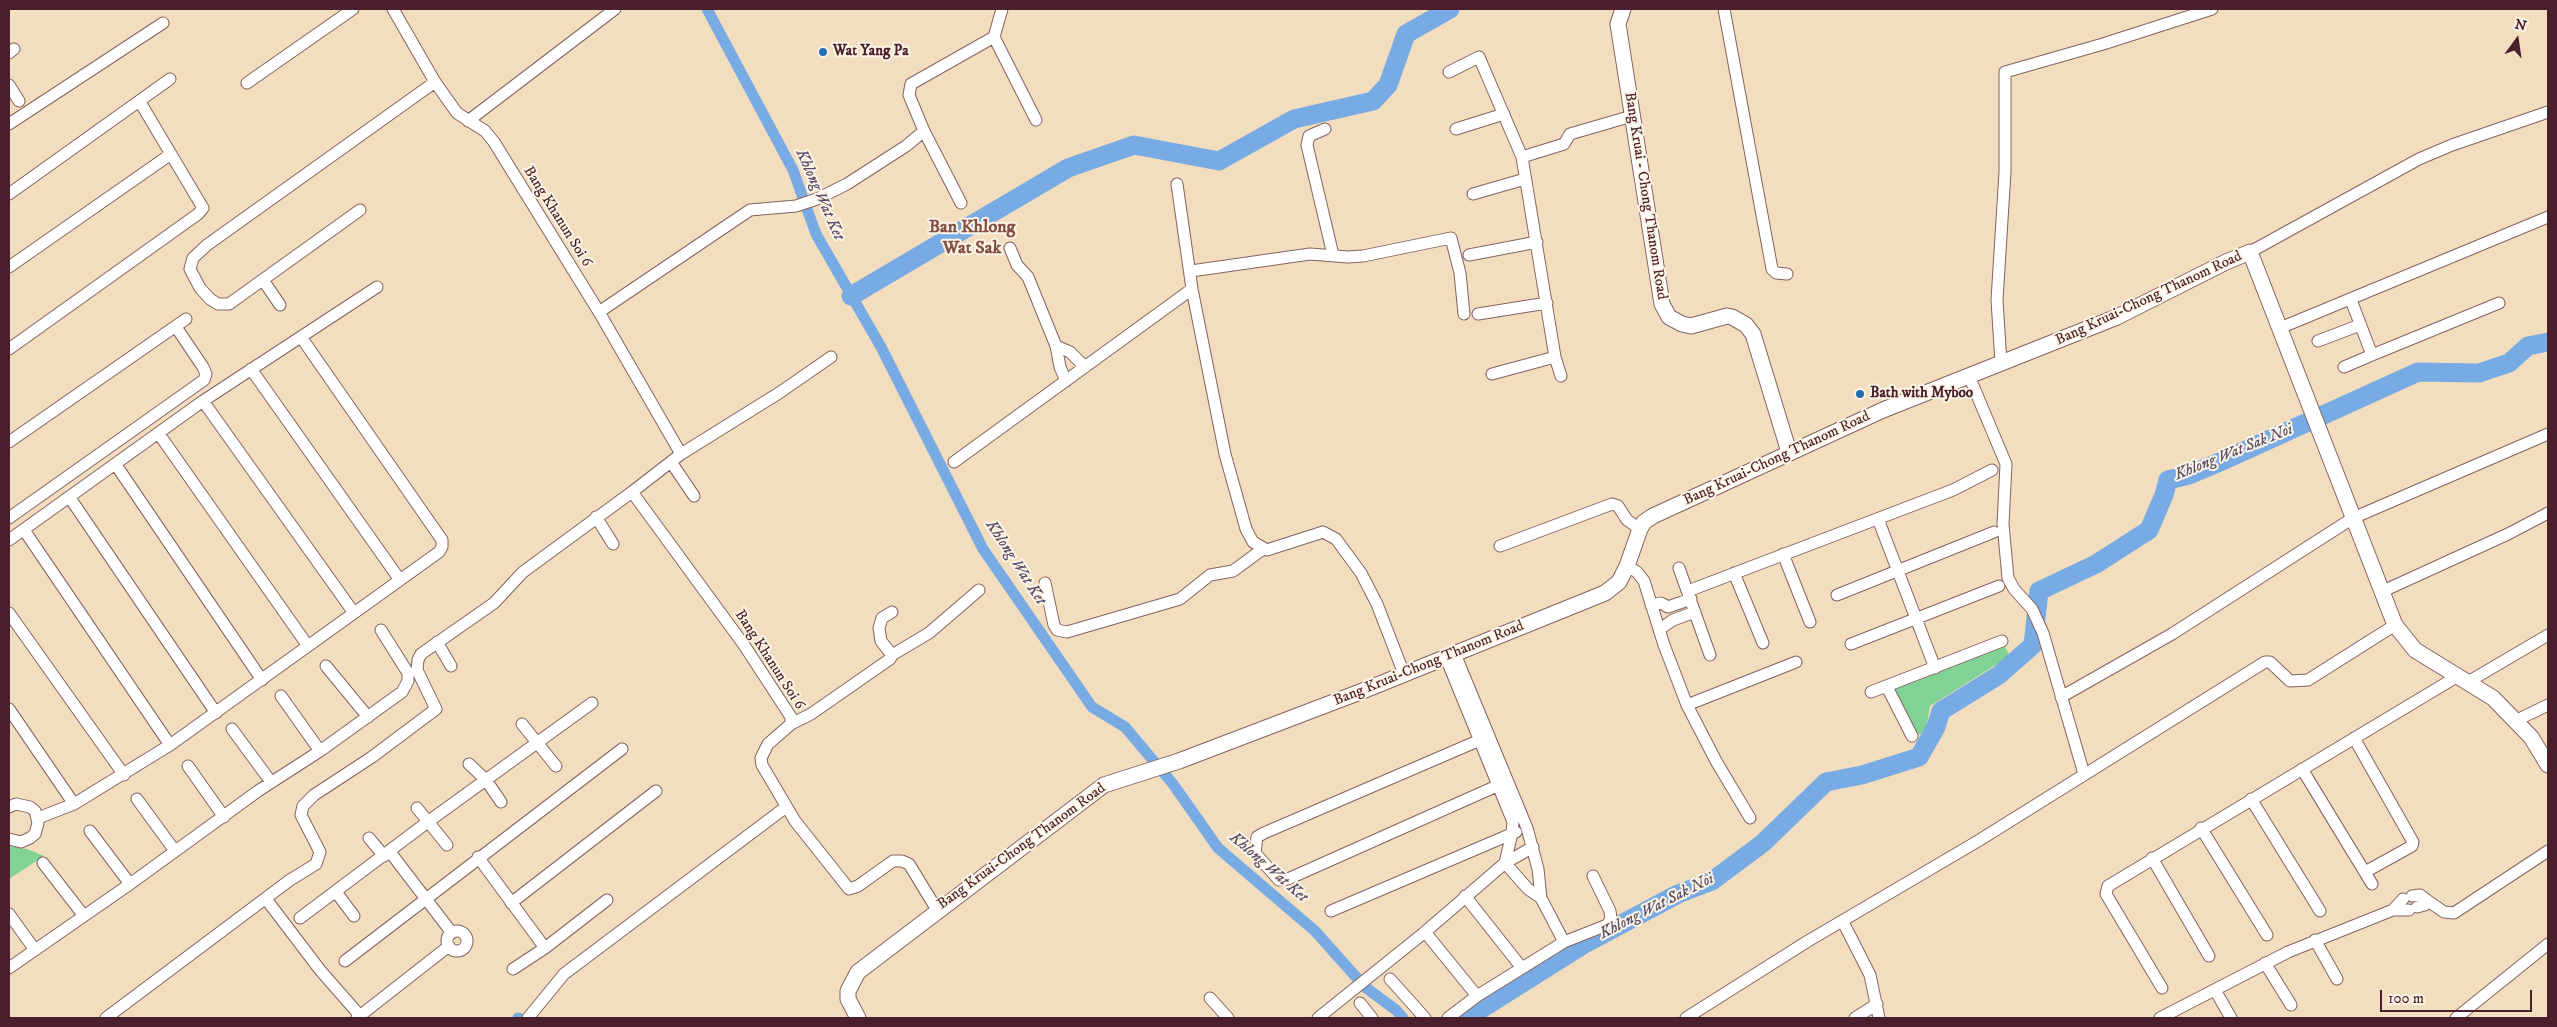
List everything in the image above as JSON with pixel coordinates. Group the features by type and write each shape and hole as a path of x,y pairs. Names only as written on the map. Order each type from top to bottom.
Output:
{"street":[{"path":"247,84 353,9"},
{"name":"Bang Khanun Soi 6","path":"393,9 435,82 457,113 488,134 599,312 681,454"},
{"path":"468,121 615,9"},
{"path":"1002,9 994,37 1036,120"},
{"path":"1724,9 1772,269 1776,273 1787,274"},
{"path":"2001,363 1997,310 2005,172 2005,72 2103,44 2212,9"},
{"name":"Bang Kruai - Chong Thanom Road","path":"1619,11 1618,24 1656,275 1665,312 1682,324 1691,326 1726,316 1732,317 1746,325 1753,334 1789,452"},
{"path":"9,124 163,23"},
{"path":"961,203 924,131 909,95 908,88 911,84 994,37"},
{"path":"1449,72 1479,57 1522,156 1555,357 1561,376"},
{"path":"9,194 170,79"},
{"path":"360,210 229,304 218,304 200,288 190,269 191,263 207,245 435,82"},
{"path":"9,86 19,101"},
{"path":"9,349 198,214 203,208 140,102"},
{"path":"2250,252 2419,159 2452,145 2548,112"},
{"path":"1456,129 1504,114"},
{"path":"1522,156 1564,144 1570,134 1632,116"},
{"path":"1325,129 1308,136 1307,145 1333,255"},
{"path":"599,312 750,210 796,206 817,199 847,184 906,146 924,131"},
{"path":"9,267 171,154"},
{"path":"1473,194 1525,179"},
{"path":"1177,184 1191,271 1192,289 1229,474 1246,529 1253,542 1263,549 1273,549 1323,532 1336,539 1361,573 1377,604 1404,674"},
{"path":"2280,328 2548,217"},
{"path":"1191,271 1310,254 1363,256 1451,238 1460,273 1464,314"},
{"path":"1469,255 1537,242"},
{"path":"1010,248 1018,265 1028,278 1056,346 1060,367 1066,381"},
{"name":"Bang Kruai-Chong Thanom Road","path":"858,1018 848,999 851,981 858,972 937,910 1104,785 1179,760 1404,674 1606,593 1618,582 1627,566 1644,522 1654,516 1883,410 2117,317 2226,262 2250,252 2310,412 2394,625 2415,650 2493,698 2516,720 2548,765"},
{"path":"263,280 280,304"},
{"path":"9,540 203,401 378,288"},
{"path":"954,462 1192,289"},
{"path":"2351,300 2372,355"},
{"path":"1478,314 1547,303"},
{"path":"2344,367 2499,303"},
{"path":"9,442 186,319"},
{"path":"2318,341 2360,325"},
{"path":"9,518 204,380 206,374 203,367 176,327"},
{"path":"38,818 74,804 170,745 439,552 442,547 442,540 301,337"},
{"path":"1056,346 1070,352 1085,367"},
{"path":"106,1018 290,880 316,864 320,852 301,815 303,806 310,799 436,709 417,670 421,654 494,603 522,572 681,454 779,393 831,357"},
{"path":"1492,374 1555,357"},
{"path":"251,369 400,580"},
{"path":"1969,376 2006,464 2003,524 2008,578 2014,590 2032,609 2043,634 2084,774"},
{"path":"203,401 354,613"},
{"path":"159,434 308,646"},
{"path":"2062,697 2164,639 2352,518 2548,434"},
{"path":"671,462 694,496"},
{"path":"116,465 262,680"},
{"path":"1668,606 1734,573 1953,490 1992,470"},
{"name":"Bang Khanun Soi 6","path":"632,492 744,645 791,716 791,724 768,744 761,758 762,765 786,807 849,889 858,886 893,861 902,861 909,864 937,910"},
{"path":"70,498 216,712"},
{"path":"1500,546 1612,504 1618,506 1627,520 1640,529"},
{"path":"2381,592 2508,534 2548,513"},
{"path":"596,517 613,544"},
{"path":"1878,519 1915,619 1936,668"},
{"path":"24,530 170,745"},
{"path":"1837,594 1994,532"},
{"path":"1045,583 1054,625 1057,630 1067,632 1180,599 1210,576 1233,571 1263,549"},
{"path":"1783,554 1810,622"},
{"path":"1627,566 1641,576 1687,705 1716,761 1750,818"},
{"path":"1679,568 1710,655"},
{"path":"1734,573 1762,643"},
{"path":"1852,644 1999,586"},
{"path":"791,724 825,704 890,659 892,655 929,633 979,590"},
{"path":"1651,605 1661,603 1668,606 1673,620"},
{"path":"892,612 882,618 878,628 881,641 892,655"},
{"path":"1660,629 1673,620 1695,612"},
{"path":"9,613 124,775"},
{"path":"1686,1018 1808,941 1843,922 2265,662 2270,662 2290,681 2308,680 2394,625"},
{"path":"9,968 272,782 368,718 402,692 408,681 406,667 382,630"},
{"path":"2162,988 2106,894 2108,886 2201,828 2354,738 2548,635"},
{"path":"1871,692 2002,641"},
{"path":"438,642 451,666"},
{"path":"1450,656 1500,780 1513,822 1505,862"},
{"path":"1687,705 1796,662"},
{"path":"326,666 368,718"},
{"path":"1887,687 1912,736"},
{"path":"281,696 320,751"},
{"path":"300,918 429,821 592,703"},
{"path":"2516,720 2548,705"},
{"path":"9,709 74,804"},
{"path":"522,724 539,742 556,766"},
{"path":"232,729 272,782"},
{"path":"1481,734 1264,833 1257,838 1254,853 1278,880 1288,879 1500,780"},
{"path":"2354,738 2413,842 2412,846 2365,872"},
{"path":"345,960 622,749"},
{"path":"469,764 486,780 501,802"},
{"path":"188,766 224,817"},
{"path":"2302,769 2372,884"},
{"path":"1500,780 1527,828 1533,847 1541,898 1564,942"},
{"path":"511,903 656,791"},
{"path":"137,799 175,851"},
{"path":"2250,799 2320,911"},
{"path":"9,806 23,804 30,807 38,818 37,829 30,838 20,842 9,839"},
{"path":"528,1018 564,974 786,807"},
{"path":"417,808 447,844"},
{"path":"1331,911 1527,828"},
{"path":"2201,828 2267,935"},
{"path":"90,831 130,884"},
{"path":"369,838 387,854 427,898 452,933"},
{"path":"1318,1018 1425,932 1505,862 1533,847"},
{"path":"2160,1018 2314,940 2393,910 2408,898 2420,895 2444,912 2454,913 2548,851"},
{"path":"478,857 546,948"},
{"path":"2152,858 2209,956"},
{"path":"1505,862 1528,889 1541,898"},
{"path":"43,863 84,916"},
{"path":"1448,1018 1477,996 1564,942 1607,925 1611,919 1610,911 1592,876"},
{"path":"336,892 354,916"},
{"path":"1465,896 1522,968"},
{"path":"266,899 320,970 360,1017 449,946"},
{"path":"513,969 546,948 607,900"},
{"path":"2393,910 2413,909 2425,905 2428,901"},
{"path":"9,914 35,950"},
{"path":"1843,922 1870,975 1879,1018"},
{"path":"1425,932 1477,996"},
{"path":"449,946 448,939 452,933"},
{"path":"449,946 460,950 467,943 463,933 452,933"},
{"path":"2314,940 2337,979"},
{"path":"2456,1018 2548,944"},
{"path":"2265,964 2291,1005"},
{"path":"1390,979 1424,1018"},
{"path":"2215,990 2232,1018"},
{"path":"1210,998 1228,1018"},
{"path":"1360,1003 1372,1018"},
{"path":"1855,1018 1876,1004"}],"green space":[{"path":"2002,641 2010,656 1930,706 1926,730 1919,735 1886,683"},
{"path":"9,846 27,849 44,856 9,879"}],"waterway":[{"name":"Khlong Wat Ket","path":"707,9 793,170 816,234 881,347 983,549 1092,707 1125,727 1173,784 1218,848 1315,931 1365,987 1396,1010 1403,1018"},
{"path":"851,296 1068,168 1134,145 1219,161 1294,119 1373,101 1388,85 1406,34 1450,9"},
{"name":"Khlong Wat Sak Noi","path":"1467,1018 1586,943 1678,894 1712,881 1763,843 1826,782 1862,775 1919,757 1936,727 1941,711 1999,675 2033,645 2039,591 2096,564 2149,530 2164,495 2168,480 2189,475 2222,461 2418,372 2479,373 2509,363 2528,346 2548,342"}],"place":[{"name":"Wat Yang Pa","path":"823,52"},
{"name":"Bath with Myboo","path":"1860,394"}],"district":[{"name":"Ban Khlong Wat Sak","path":"972,238"}]}
